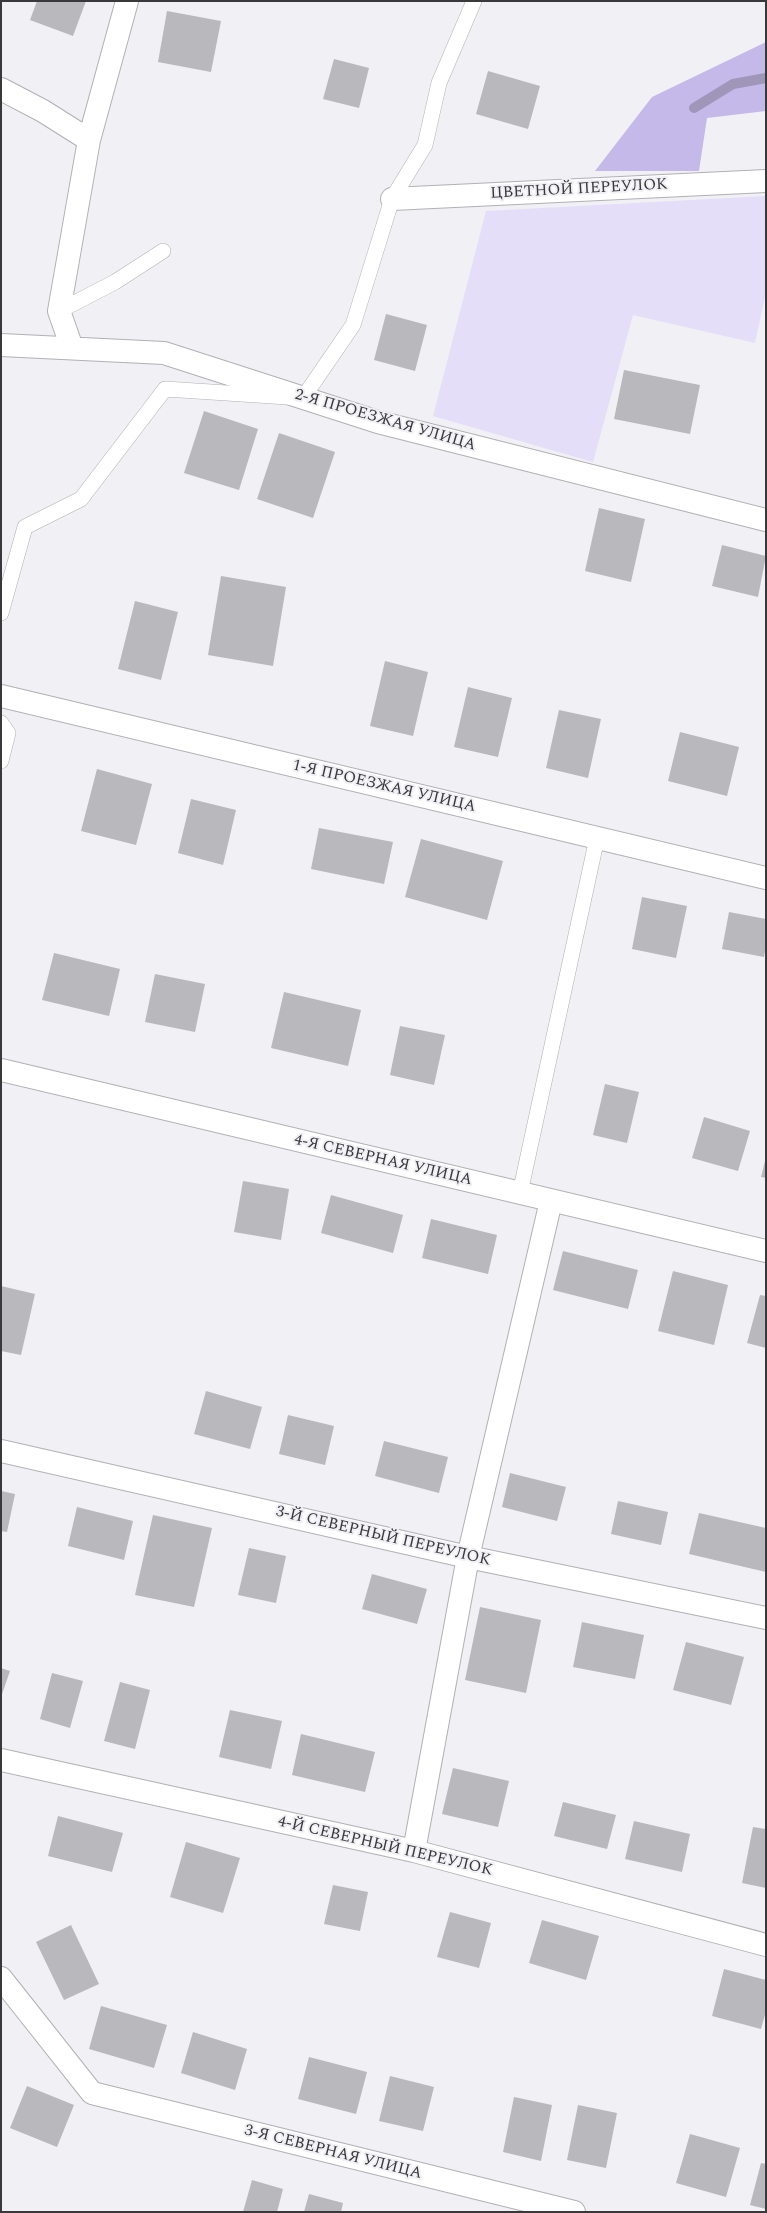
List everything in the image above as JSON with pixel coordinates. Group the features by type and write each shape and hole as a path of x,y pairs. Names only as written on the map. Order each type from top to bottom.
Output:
{"street":[{"path":"72,348 59,311 89,140 126,1"},
{"path":"1,89 43,111 89,140"},
{"name":"ЦВЕТНОЙ ПЕРЕУЛОК","path":"392,199 766,181"},
{"name":"2-Я ПРОЕЗЖАЯ УЛИЦА","path":"1,345 164,353 378,422 766,520"},
{"name":"1-Я ПРОЕЗЖАЯ УЛИЦА","path":"1,696 766,878"},
{"name":"4-Я СЕВЕРНАЯ УЛИЦА","path":"1,1070 766,1251"},
{"path":"414,1851 468,1557 551,1201"},
{"name":"3-Й СЕВЕРНЫЙ ПЕРЕУЛОК","path":"1,1451 468,1557 766,1618"},
{"name":"4-Й СЕВЕРНЫЙ ПЕРЕУЛОК","path":"1,1760 414,1851 766,1945"},
{"name":"3-Я СЕВЕРНАЯ УЛИЦА","path":"1,1978 92,2093 574,2212"}],"lane":[{"path":"1,614 25,527 81,499 166,389 303,398 353,325 392,199 425,145 439,83 474,1"},
{"path":"59,311 115,282 162,252"},
{"path":"1,723 8,733 1,760"},
{"path":"520,1193 597,838"}],"shaded area":[{"path":"766,42 766,111 707,118 699,171 595,171 652,97"},
{"path":"766,196 766,292 755,343 633,315 593,462 433,416 486,211"}],"building":[{"path":"37,1 86,1 73,36 30,20"},
{"path":"167,11 221,21 211,72 158,62"},
{"path":"334,59 369,68 359,108 323,99"},
{"path":"488,71 540,86 528,129 476,114"},
{"path":"386,314 427,325 415,371 374,360"},
{"path":"624,370 700,385 690,434 614,419"},
{"path":"204,411 258,429 239,490 184,473"},
{"path":"279,433 335,452 313,518 257,499"},
{"path":"599,508 645,519 631,582 585,571"},
{"path":"722,545 766,556 758,597 712,586"},
{"path":"221,576 286,587 273,666 208,655"},
{"path":"135,601 178,612 161,680 118,669"},
{"path":"385,661 428,672 413,736 370,726"},
{"path":"468,687 512,698 498,757 454,747"},
{"path":"559,710 601,719 588,778 546,768"},
{"path":"680,732 739,747 727,796 668,781"},
{"path":"97,769 152,784 136,845 81,831"},
{"path":"191,799 236,810 223,865 178,853"},
{"path":"319,828 393,842 384,884 311,869"},
{"path":"421,839 503,861 487,920 405,897"},
{"path":"642,897 687,906 676,958 632,949"},
{"path":"729,912 766,919 766,945 764,957 722,949"},
{"path":"54,953 120,969 109,1016 42,1000"},
{"path":"155,974 205,984 195,1032 145,1022"},
{"path":"284,992 361,1010 348,1066 271,1048"},
{"path":"400,1026 445,1035 434,1085 390,1075"},
{"path":"605,1084 639,1092 627,1143 593,1135"},
{"path":"704,1117 750,1131 738,1171 692,1158"},
{"path":"766,1157 766,1178 761,1177"},
{"path":"243,1181 289,1189 281,1240 234,1232"},
{"path":"331,1195 403,1215 393,1253 321,1233"},
{"path":"431,1219 497,1235 488,1274 422,1258"},
{"path":"563,1251 638,1270 628,1309 553,1290"},
{"path":"673,1271 728,1285 714,1345 658,1331"},
{"path":"1,1286 35,1294 21,1355 1,1351"},
{"path":"760,1295 766,1296 766,1348 747,1343"},
{"path":"206,1391 262,1407 250,1449 194,1434"},
{"path":"288,1415 334,1426 325,1465 279,1454"},
{"path":"384,1441 448,1457 439,1493 375,1476"},
{"path":"510,1473 566,1487 557,1521 502,1507"},
{"path":"1,1491 15,1494 7,1532 1,1531"},
{"path":"618,1501 668,1512 661,1545 611,1534"},
{"path":"77,1507 133,1521 124,1560 68,1546"},
{"path":"699,1513 766,1528 766,1572 689,1554"},
{"path":"153,1515 212,1528 194,1607 135,1595"},
{"path":"249,1548 286,1556 276,1603 238,1595"},
{"path":"372,1574 427,1589 417,1624 362,1609"},
{"path":"480,1607 541,1620 526,1693 465,1680"},
{"path":"582,1622 644,1635 635,1679 573,1667"},
{"path":"686,1642 744,1657 731,1705 673,1690"},
{"path":"1,1668 10,1671 1,1697"},
{"path":"52,1673 83,1681 70,1728 40,1719"},
{"path":"120,1682 150,1690 135,1749 104,1741"},
{"path":"230,1710 282,1721 271,1769 219,1757"},
{"path":"301,1734 375,1752 365,1792 292,1775"},
{"path":"453,1768 509,1781 498,1827 442,1814"},
{"path":"563,1802 616,1815 607,1849 554,1836"},
{"path":"58,1816 123,1833 112,1872 48,1856"},
{"path":"634,1821 690,1834 682,1872 625,1859"},
{"path":"753,1827 766,1829 766,1888 742,1883"},
{"path":"186,1842 240,1858 223,1913 170,1897"},
{"path":"333,1885 368,1892 360,1931 324,1924"},
{"path":"450,1912 491,1923 479,1968 437,1957"},
{"path":"542,1920 599,1936 586,1980 529,1963"},
{"path":"71,1925 99,1984 64,2000 36,1942"},
{"path":"724,1969 766,1980 766,2011 761,2029 712,2016"},
{"path":"101,2006 167,2025 154,2068 89,2049"},
{"path":"193,2032 247,2049 235,2090 181,2073"},
{"path":"309,2057 367,2072 356,2114 298,2099"},
{"path":"390,2076 434,2087 423,2131 379,2121"},
{"path":"27,2086 74,2105 57,2147 10,2128"},
{"path":"514,2097 552,2105 541,2161 503,2152"},
{"path":"578,2105 617,2113 606,2168 567,2160"},
{"path":"690,2134 740,2148 726,2197 676,2183"},
{"path":"761,2163 766,2164 766,2209 750,2205"},
{"path":"252,2180 283,2189 277,2212 243,2212"},
{"path":"309,2194 343,2203 341,2212 304,2212"}],"waterway":[{"path":"694,108 733,84 766,78"}]}
